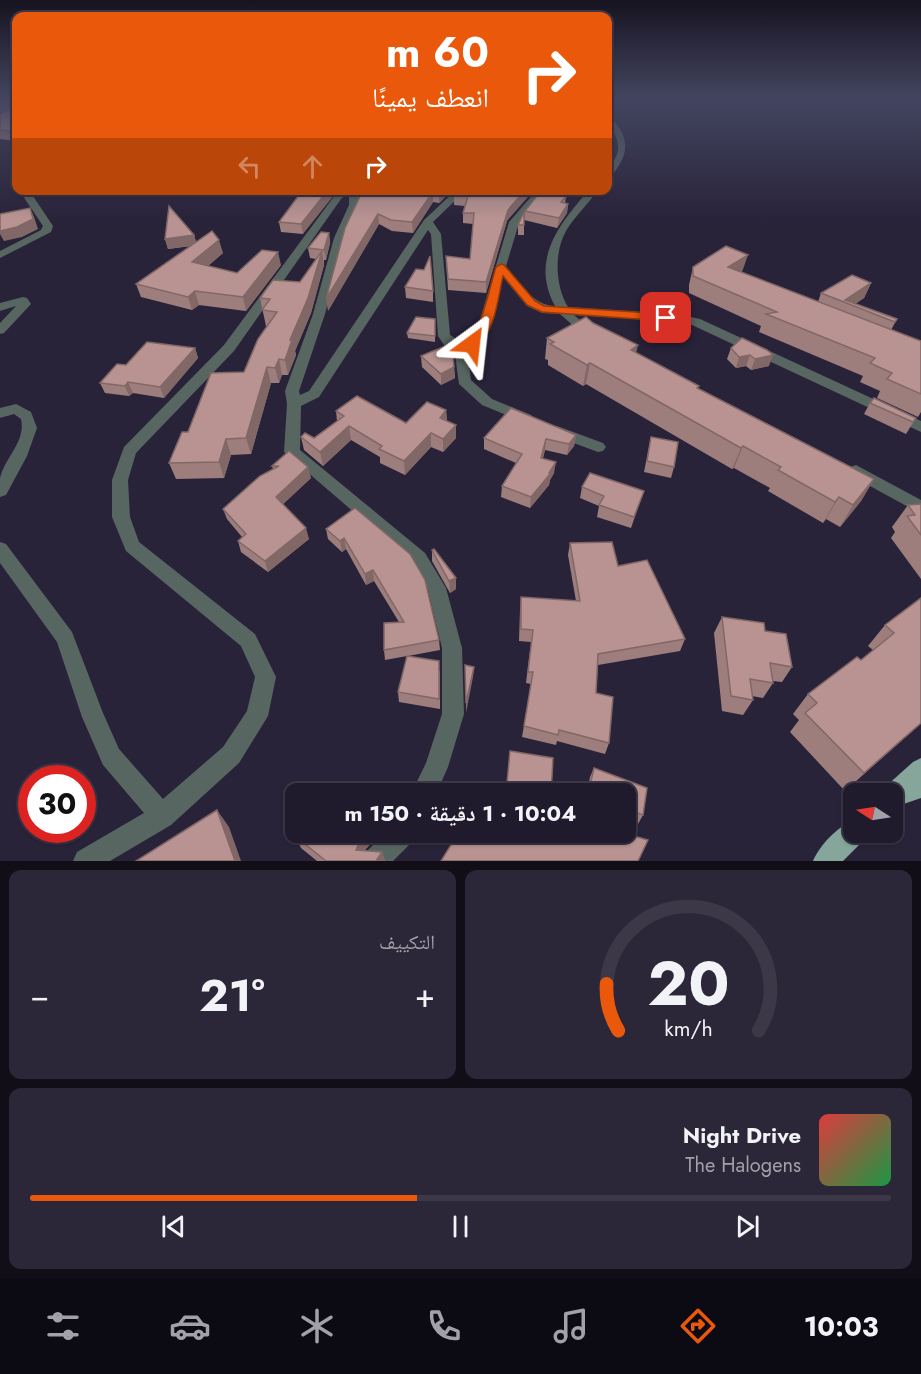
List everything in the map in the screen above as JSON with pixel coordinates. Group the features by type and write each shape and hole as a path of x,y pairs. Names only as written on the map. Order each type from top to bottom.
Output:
{"main road":[{"path":"903,787 921,770"},
{"path":"903,792 921,786"},
{"path":"826,861 843,843"}],"street":[{"path":"612,170 619,162 623,148 621,138"},
{"path":"0,255 46,232 48,226 29,195"},
{"path":"86,861 162,816 231,756 256,716 266,677 248,640 132,546 121,517 120,480 129,451 230,348 341,195"},
{"path":"354,195 354,205 339,238 319,314 292,391 294,404 292,452 419,558 437,588 452,648 453,714 436,767 428,783"},
{"path":"294,404 314,394 428,222 457,195"},
{"path":"428,222 436,234 444,336 449,342 469,345 478,340 485,323 514,222 538,195"},
{"path":"590,195 562,229 555,246 551,280 558,301 565,311 585,330 607,343"},
{"path":"501,267 536,307 676,318 696,322 921,427"},
{"path":"0,307 16,301 23,301 25,304 0,330"},
{"path":"460,345 465,381 487,402 598,447"},
{"path":"0,413 16,409 25,414 30,423 29,434 0,492"},
{"path":"848,467 921,508"},
{"path":"870,478 892,485 921,499"},
{"path":"0,549 65,638 93,717 111,757 162,816"},
{"path":"375,861 393,843"}],"building":[{"path":"299,195 324,195 301,224 279,222"},
{"path":"431,195 412,222 391,220 378,214 326,299 345,228 360,196"},
{"path":"461,195 521,195 508,210 486,282 448,279 446,256 470,259 474,213 463,213 468,196"},
{"path":"538,195 566,197 561,202 568,204 559,218 525,211"},
{"path":"169,206 194,235 165,239"},
{"path":"30,208 33,219 17,227 0,231 0,214"},
{"path":"524,212 524,225 518,225"},
{"path":"212,231 219,240 192,262 237,273 262,250 278,252 243,297 195,291 188,297 136,284"},
{"path":"321,232 329,233 324,250 308,248"},
{"path":"726,246 748,255 728,267 921,341 921,394 887,379 892,373 870,363 875,358 766,314 777,312 693,276 693,267"},
{"path":"322,251 308,298 290,340 292,340 285,360 279,359 275,368 267,367 246,438 226,439 219,462 169,463 182,432 188,432 211,373 244,372 258,339 277,312 262,310 270,299 260,298 273,280 300,282"},
{"path":"430,256 433,291 405,287 416,269 424,270"},
{"path":"852,275 871,283 845,300 897,319 895,322 821,293"},
{"path":"416,317 435,319 435,336 407,333"},
{"path":"586,317 593,323 638,345 631,350 699,386 697,388 874,479 853,505 839,497 835,502 778,470 781,467 743,446 741,448 590,363 587,365 550,344 554,342 547,338"},
{"path":"742,338 773,355 755,359 750,355 739,357 731,348"},
{"path":"147,342 195,348 160,387 128,382 125,386 100,383 117,364 126,365"},
{"path":"452,343 454,367 441,374 421,356"},
{"path":"357,396 406,423 427,402 446,410 440,418 456,425 443,439 431,433 404,461 379,449 382,446 349,426 320,452 301,437 305,433 314,438 344,416 336,411"},
{"path":"874,398 916,418 913,422 870,403"},
{"path":"511,408 576,435 569,444 546,439 541,458 556,462 550,474 531,497 502,486 522,454 484,438"},
{"path":"651,437 678,442 674,467 647,461"},
{"path":"289,451 308,467 276,497 306,528 265,561 238,541 246,534 223,509 260,476 279,466 272,466"},
{"path":"590,473 644,491 634,517 599,505 604,496 582,487"},
{"path":"921,504 921,535 907,516 915,515 908,505"},
{"path":"355,508 410,554 425,580 439,640 384,650 384,623 404,622 373,570 365,574 344,538 340,541 326,529"},
{"path":"612,542 618,566 647,560 685,639 598,654 596,693 613,697 609,743 559,730 558,735 524,726 533,672 528,672 533,630 521,629 521,597 580,601 570,543"},
{"path":"434,549 456,578 449,581 432,550"},
{"path":"921,598 921,723 864,773 805,713 817,703 808,694 857,657 861,660 894,633 885,625"},
{"path":"722,617 764,623 765,631 786,634 792,667 770,663 773,683 750,679 753,700 731,696"},
{"path":"407,656 439,661 439,699 398,692"},
{"path":"465,665 474,667 466,703"},
{"path":"510,751 553,758 552,783 507,783"},
{"path":"594,768 634,783 591,783"},
{"path":"636,784 647,788 643,815 636,813"},
{"path":"217,810 235,861 136,861"},
{"path":"636,837 648,840 638,861 441,861 452,843 617,844 636,843"},
{"path":"304,843 359,843 356,850 382,852 376,861 326,861"}],"route":[{"path":"472,344 478,340 485,323 501,267 531,303 542,309 666,318"}]}
